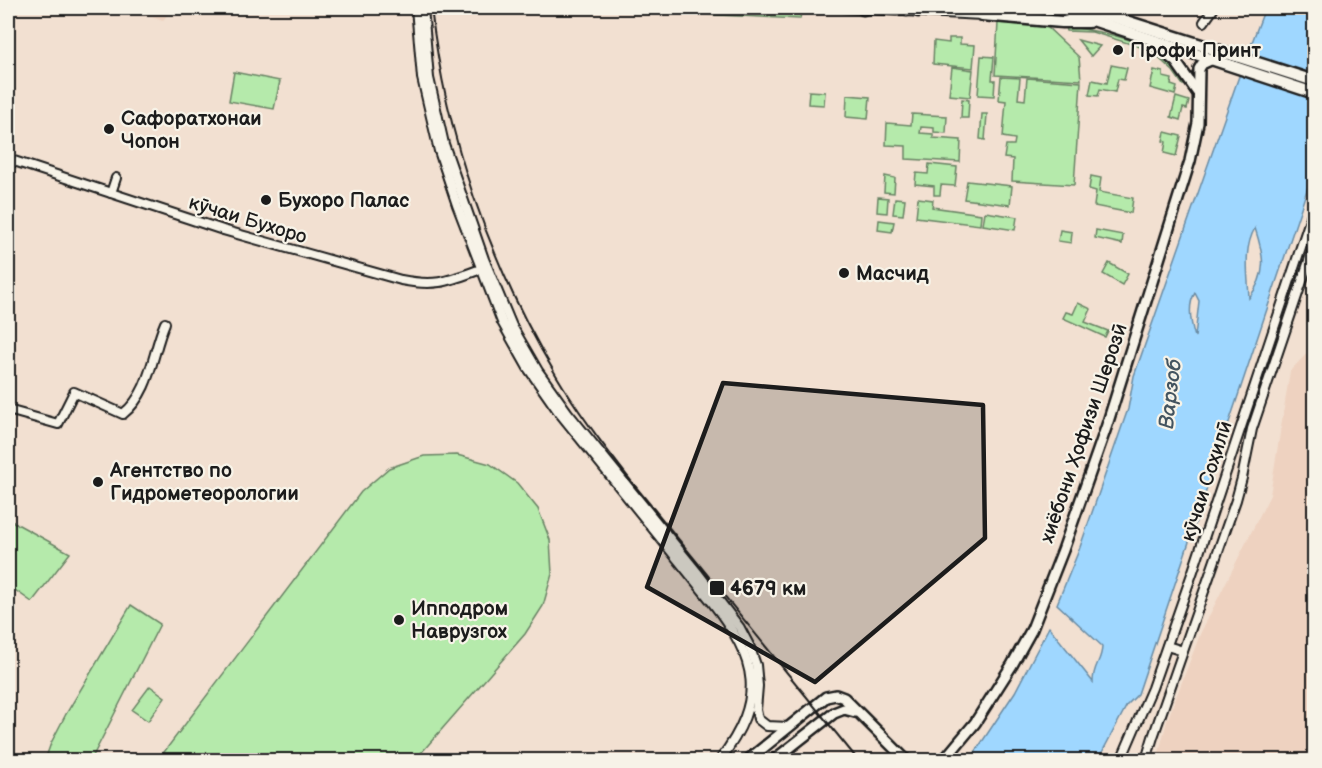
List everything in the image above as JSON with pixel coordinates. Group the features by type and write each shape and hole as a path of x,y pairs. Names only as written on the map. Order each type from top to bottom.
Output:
{"highway":[{"path":"1056,8 1098,22 1146,32 1239,62 1314,81"},
{"path":"1086,8 1119,19 1213,59 1239,62 1314,93"},
{"path":"1112,8 1119,19"},
{"path":"982,15 1051,21 1098,22"}],"main road":[{"path":"1146,32 1176,62 1197,92"},
{"name":"хиёбони Ҳофизи Шерозӣ","path":"944,760 975,723 1012,665 1032,629 1063,550 1107,425 1190,161 1198,123 1198,69 1202,64 1213,59"},
{"path":"748,760 830,695 839,695 844,698 906,760"},
{"path":"774,760 837,711 847,709 857,713"}],"street":[{"path":"416,8 422,78 434,132 451,186 502,322 528,368 563,419 631,496"},
{"path":"423,8 429,78 442,138 500,300 517,335 548,387 631,496 733,618 749,645 757,671 756,710 758,719 767,726 789,728"},
{"path":"846,8 912,9 982,15 1023,8"},
{"path":"1204,22 1214,8"},
{"name":"кӯчаи Бухоро","path":"8,159 263,242 414,282 438,283 481,269"},
{"path":"111,194 116,178"},
{"name":"кӯчаи Соҳилӣ","path":"1121,760 1167,646 1314,208"},
{"name":"кӯчаи Соҳилӣ","path":"1146,760 1152,737 1236,500 1252,429 1314,246"},
{"path":"8,410 58,424 74,392 123,414 131,406 146,380 165,323"},
{"path":"691,570 738,638 747,658 750,675 750,695 746,713 735,738 720,760"},
{"path":"1167,646 1184,651"}],"highlighted area":[{"path":"723,383 983,405 985,538 815,682 647,587"}],"shaded area":[{"path":"128,8 174,8 163,20"},
{"path":"1314,346 1314,760 1157,760 1167,721 1201,632 1270,495 1290,371"}],"green space":[{"path":"677,8 801,11 800,19 677,13"},
{"path":"998,23 1047,27 1079,57 1081,80 995,75"},
{"path":"1065,27 1117,36 1147,46 1147,49 1092,32 1066,31"},
{"path":"949,38 960,38 960,44 975,45 973,68 933,64 934,41 949,43"},
{"path":"1078,40 1100,46 1091,56"},
{"path":"1153,49 1176,69 1186,84 1183,85 1173,71 1152,52"},
{"path":"981,56 994,57 992,80 995,80 994,96 978,95"},
{"path":"1111,65 1127,68 1124,80 1118,79 1115,92 1100,89 1098,96 1089,95 1092,80 1107,83"},
{"path":"952,67 973,70 970,97 949,95"},
{"path":"1154,70 1163,72 1163,77 1172,79 1171,85 1177,87 1175,95 1150,88"},
{"path":"234,72 280,81 274,109 229,101"},
{"path":"1001,77 1020,78 1018,99 1025,100 1027,78 1081,82 1074,185 1012,181 1013,159 1004,158 1006,145 1014,145 1015,139 1003,137 1006,101 999,100"},
{"path":"809,91 825,92 824,105 808,104"},
{"path":"847,95 870,97 868,119 846,117"},
{"path":"1176,97 1189,101 1187,109 1183,108 1180,120 1171,117"},
{"path":"962,99 969,100 968,118 961,118"},
{"path":"912,114 947,116 946,133 934,132 934,128 921,127 920,133 933,134 933,138 961,140 960,162 906,159 906,146 886,145 887,123 911,125"},
{"path":"982,114 987,114 985,140 980,139"},
{"path":"1165,132 1181,136 1176,156 1164,153"},
{"path":"929,164 957,167 955,186 941,185 940,195 934,195 934,186 915,184 916,173 928,174"},
{"path":"885,176 895,178 894,193 884,192"},
{"path":"1091,176 1101,178 1099,192 1133,198 1131,213 1094,206 1096,191 1089,189"},
{"path":"967,181 1012,186 1010,205 964,199"},
{"path":"878,197 888,198 887,213 877,212"},
{"path":"895,198 905,199 903,215 893,214"},
{"path":"918,198 933,200 932,207 981,214 980,225 916,217"},
{"path":"985,212 1017,217 1015,230 983,225"},
{"path":"879,220 894,222 892,232 878,230"},
{"path":"1060,230 1072,232 1071,243 1058,241"},
{"path":"1096,230 1123,235 1122,244 1095,238"},
{"path":"1109,263 1128,274 1122,285 1103,274"},
{"path":"1078,303 1091,309 1085,322 1108,331 1105,337 1063,318 1066,312 1073,314"},
{"name":"Ипподром Наврузгох","path":"457,455 490,464 517,483 538,509 550,540 552,574 543,606 525,634 415,760 158,760 361,492 389,468 424,456"},
{"path":"8,519 70,553 32,602 8,585"},
{"path":"131,605 160,624 91,760 45,760 66,714"},
{"path":"150,686 165,697 148,721 132,710"}],"water":[{"name":"Варзоб","path":"1265,8 1314,8 1314,169 1138,694 1127,705 1098,760 970,760 1015,692 1049,627 1093,682 1102,646 1057,604 1079,550 1128,409 1134,376","holes":["1255,228 1261,247 1262,272 1249,298 1248,253","1195,293 1199,301 1195,337 1190,309"]}],"railway":[{"path":"431,8 447,104 474,198 510,288 556,375 622,469 858,760"}],"place":[{"name":"Профи Принт","path":"1118,50"},
{"name":"Сафоратхонаи Чопон","path":"109,129"},
{"name":"Бухоро Палас","path":"266,200"},
{"name":"Масчид","path":"844,273"},
{"name":"Агентство по Гидрометеорологии","path":"98,482"},
{"name":"4679 км","path":"717,588"},
{"name":"Ипподром Наврузгох","path":"399,620"}]}
